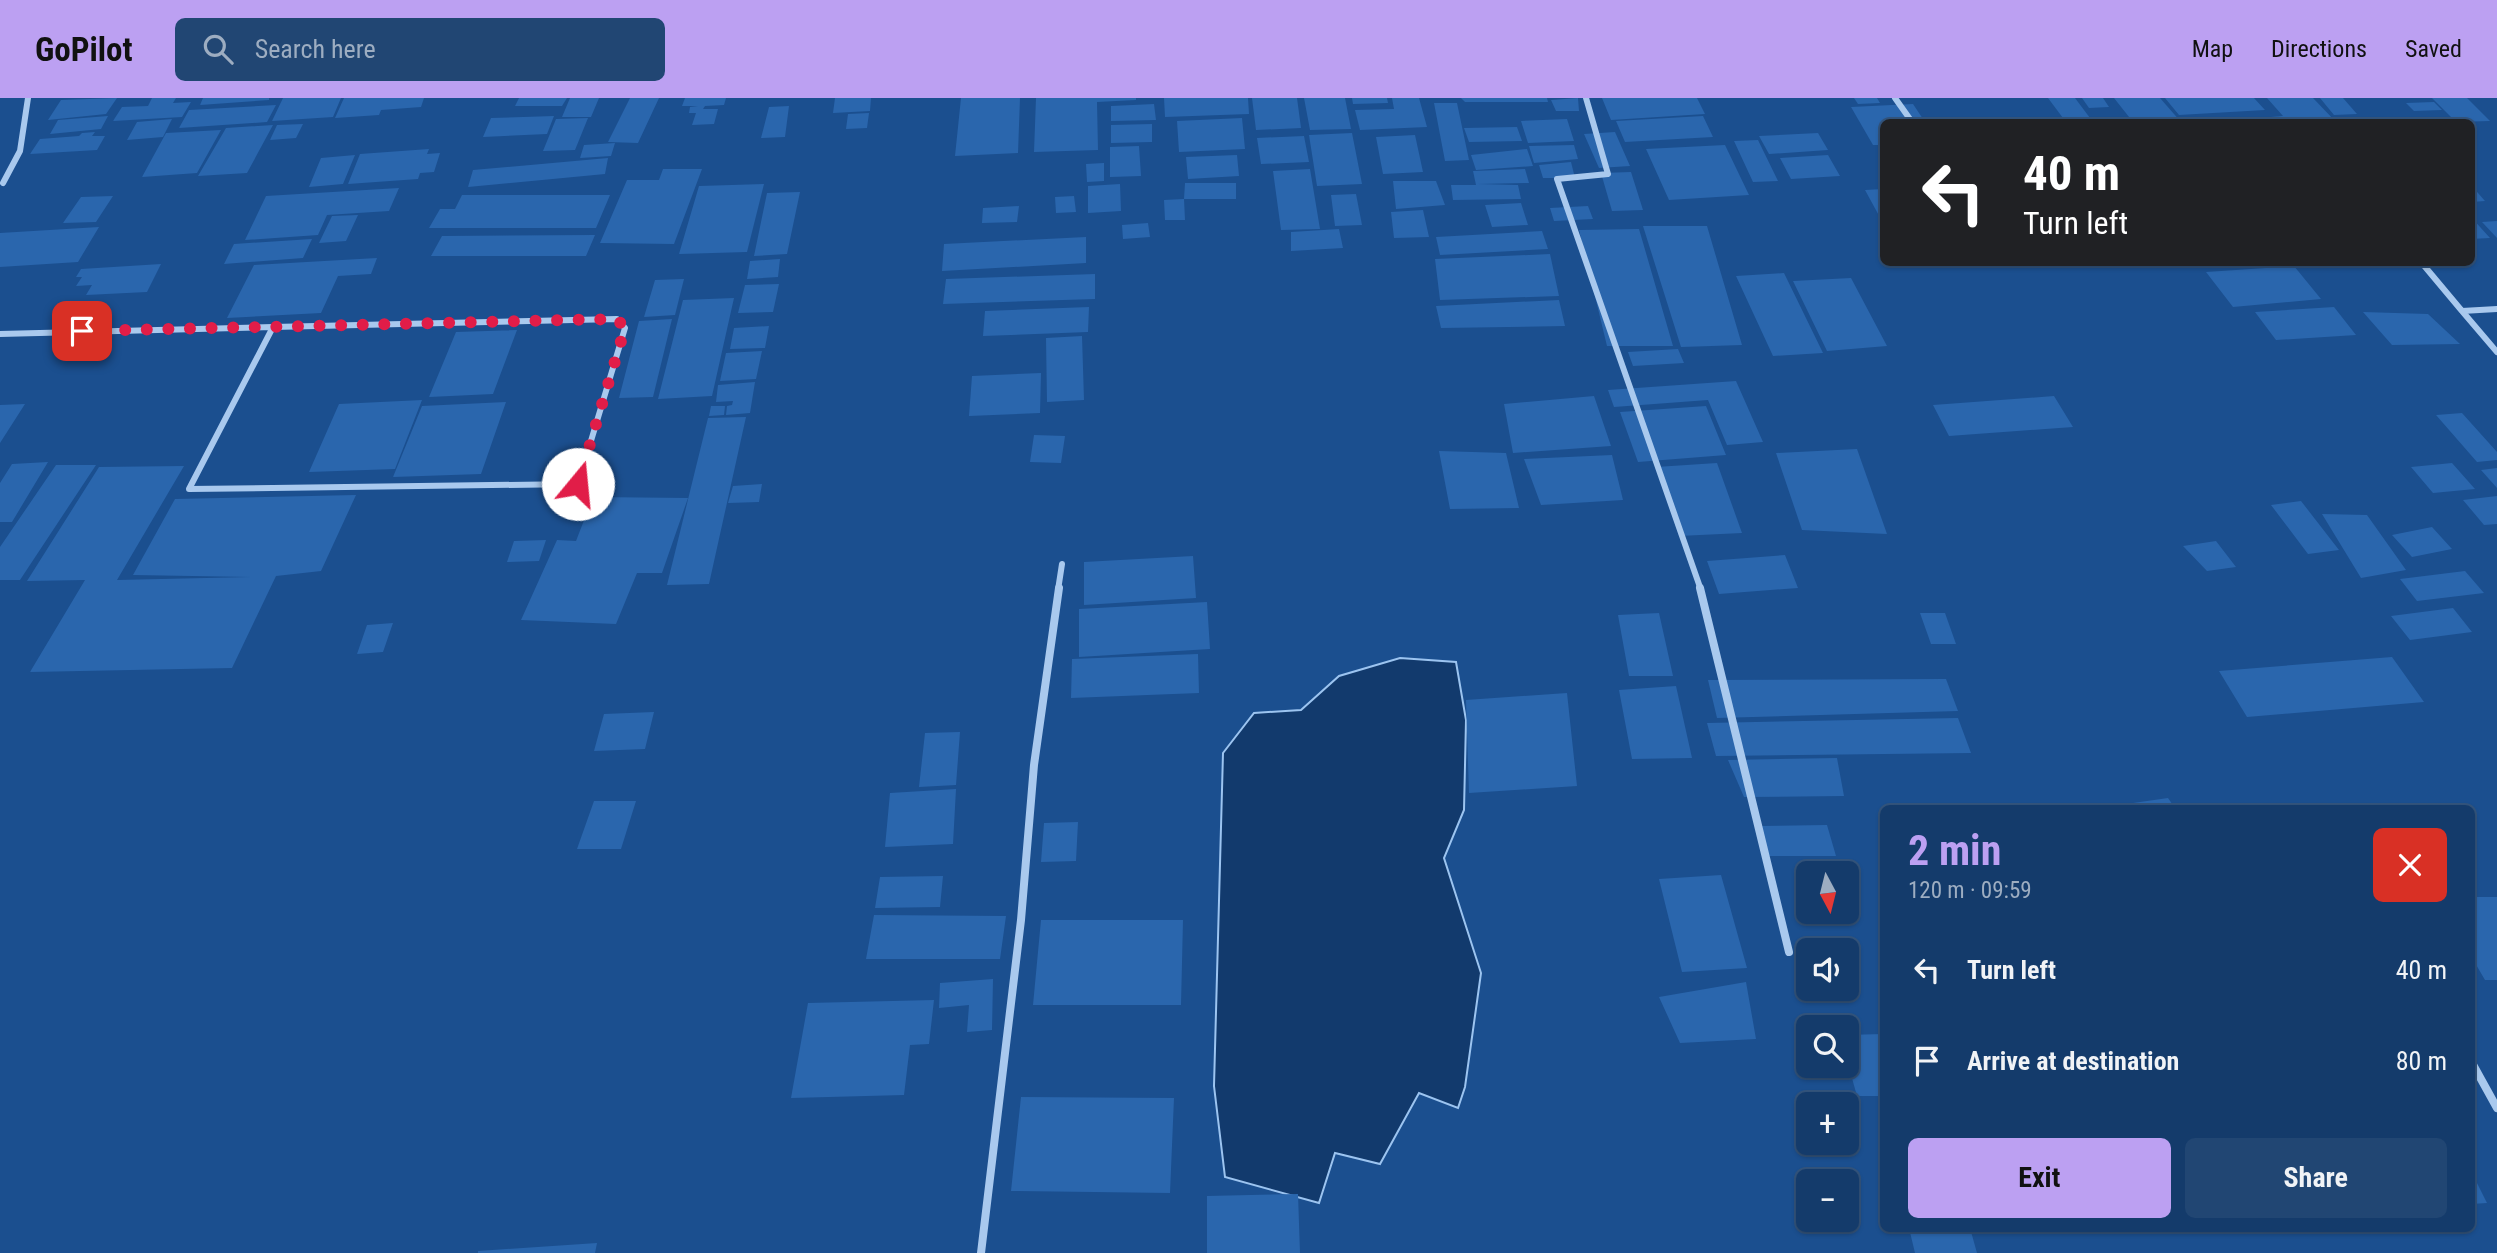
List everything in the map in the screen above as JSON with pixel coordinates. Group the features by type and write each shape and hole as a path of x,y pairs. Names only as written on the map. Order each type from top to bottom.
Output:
{"street":[{"path":"3,183 20,151 28,98"},
{"path":"1586,98 1608,174 1558,178 1704,600 1789,952"},
{"path":"1895,98 1910,119"},
{"path":"2424,266 2497,352"},
{"path":"2462,311 2497,309"},
{"path":"0,334 274,326 617,319 625,328 578,484 189,489 274,326"},
{"path":"981,1253 1021,920 1034,765 1062,564"},
{"path":"2475,1068 2497,1108"}],"water":[{"path":"1400,658 1456,662 1466,720 1464,810 1444,858 1481,973 1465,1087 1458,1108 1419,1093 1380,1164 1335,1153 1319,1203 1225,1177 1214,1086 1223,753 1254,713 1301,710 1339,676"}],"building":[{"path":"117,98 106,114 48,120 61,100"},
{"path":"152,98 176,98 173,103 191,102 182,117 113,121 122,107 148,106"},
{"path":"203,98 269,98 269,100 200,105"},
{"path":"283,98 341,98 333,117 272,121"},
{"path":"344,98 424,98 421,107 381,110 379,115 335,118"},
{"path":"519,98 567,98 562,106 515,106"},
{"path":"570,98 599,98 591,117 562,117"},
{"path":"630,98 659,98 638,143 608,142"},
{"path":"685,98 726,98 724,105 705,106 703,109 718,109 714,124 692,125 696,113 689,113 690,107 698,106 682,106"},
{"path":"835,98 871,98 870,111 833,113"},
{"path":"961,98 1020,98 1018,153 955,156"},
{"path":"1036,98 1136,100 1097,102 1098,150 1034,152"},
{"path":"1164,98 1248,98 1249,114 1165,117"},
{"path":"1252,98 1297,98 1301,128 1256,130"},
{"path":"1304,98 1345,98 1351,129 1310,130"},
{"path":"1352,98 1387,98 1388,103 1353,104"},
{"path":"1392,98 1419,98 1427,127 1360,130 1355,110 1394,109"},
{"path":"1461,98 1547,98 1548,102 1465,102"},
{"path":"1578,98 1579,111 1556,111 1551,100"},
{"path":"1602,98 1697,98 1705,114 1611,120"},
{"path":"1854,98 1877,98 1880,103 1858,104"},
{"path":"2048,98 2075,98 2091,119 2064,119"},
{"path":"2082,98 2103,98 2109,107 2089,108"},
{"path":"2114,98 2160,98 2178,119 2131,119"},
{"path":"2165,98 2254,98 2265,110 2179,115"},
{"path":"2267,98 2313,98 2333,119 2246,119 2283,116"},
{"path":"2320,98 2343,98 2357,114 2334,115"},
{"path":"2432,98 2467,98 2490,121 2475,121 2475,119 2453,119"},
{"path":"2434,102 2442,110 2414,111 2406,103"},
{"path":"1434,103 1457,103 1469,160 1445,161"},
{"path":"1154,104 1156,120 1111,121 1111,106"},
{"path":"1913,104 1923,119 1880,119 1880,145 1873,145 1851,107"},
{"path":"276,105 267,122 179,128 189,110"},
{"path":"789,106 785,137 761,138 769,107"},
{"path":"869,113 867,128 846,129 848,114"},
{"path":"108,116 101,129 50,134 58,120"},
{"path":"554,116 547,134 483,137 491,118"},
{"path":"1703,116 1713,137 1625,142 1616,121"},
{"path":"588,118 575,150 543,151 556,119"},
{"path":"1242,118 1245,149 1179,152 1177,121"},
{"path":"172,119 163,137 127,140 137,122"},
{"path":"1567,119 1574,141 1528,143 1521,121"},
{"path":"303,124 296,138 270,140 277,125"},
{"path":"1152,124 1152,142 1111,143 1111,125"},
{"path":"273,125 247,173 198,176 226,128"},
{"path":"1517,127 1522,141 1469,142 1464,128"},
{"path":"221,130 197,173 142,177 166,133"},
{"path":"95,132 92,136 105,136 97,150 30,154 40,139"},
{"path":"1615,132 1630,166 1599,168 1584,134"},
{"path":"1352,133 1362,184 1317,186 1309,135"},
{"path":"1818,133 1828,150 1769,154 1759,136"},
{"path":"1415,135 1423,172 1383,174 1376,137"},
{"path":"1304,136 1309,162 1261,164 1257,138"},
{"path":"1758,140 1778,181 1753,182 1734,141"},
{"path":"615,143 611,156 580,158 584,145"},
{"path":"1574,145 1578,159 1534,163 1529,146"},
{"path":"1725,145 1749,195 1669,200 1646,149"},
{"path":"1139,146 1141,176 1110,177 1110,147"},
{"path":"429,149 427,154 440,153 434,172 420,173 418,179 348,184 360,154"},
{"path":"1527,149 1533,166 1476,170 1471,155"},
{"path":"355,155 343,184 309,187 321,158"},
{"path":"1237,155 1239,176 1188,179 1186,157"},
{"path":"1828,155 1840,176 1791,179 1780,158"},
{"path":"608,158 605,174 468,187 473,170"},
{"path":"1571,162 1575,178 1543,178 1539,165"},
{"path":"1104,163 1104,181 1087,182 1086,164"},
{"path":"663,169 702,169 674,244 600,243 627,180 659,180"},
{"path":"1310,169 1320,229 1281,230 1273,171"},
{"path":"1525,169 1529,183 1478,184 1518,185 1521,199 1453,200 1451,185 1476,185 1473,171"},
{"path":"1631,172 1643,210 1612,211 1601,173"},
{"path":"1393,181 1436,181 1445,205 1396,209"},
{"path":"1185,183 1236,183 1236,199 1184,199"},
{"path":"764,184 747,252 679,254 699,186"},
{"path":"1120,184 1121,211 1088,213 1088,186"},
{"path":"399,188 389,211 327,215 318,235 245,240 266,196"},
{"path":"1880,189 1880,218 1865,190"},
{"path":"2475,190 2485,201 2475,202"},
{"path":"800,192 787,254 754,256 767,193"},
{"path":"1356,194 1362,225 1335,226 1331,195"},
{"path":"462,195 610,195 596,228 429,228 440,209 455,209"},
{"path":"113,196 96,222 63,223 81,197"},
{"path":"1074,196 1076,212 1056,213 1055,197"},
{"path":"1184,199 1185,220 1165,220 1164,200"},
{"path":"1521,203 1528,225 1492,227 1485,205"},
{"path":"1019,206 1017,222 982,223 983,208"},
{"path":"1588,206 1593,219 1554,221 1550,208"},
{"path":"1423,210 1429,237 1394,238 1391,212"},
{"path":"358,215 346,241 319,243 332,216"},
{"path":"2475,221 2490,238 2475,239"},
{"path":"2497,221 2497,238 2482,222"},
{"path":"1148,223 1150,237 1123,239 1122,225"},
{"path":"1643,226 1707,226 1742,345 1681,347"},
{"path":"99,227 78,262 0,267 0,233"},
{"path":"1339,229 1343,248 1291,251 1291,232"},
{"path":"1639,229 1673,346 1607,346 1579,230"},
{"path":"1542,231 1548,249 1440,255 1436,237"},
{"path":"595,235 586,256 431,256 442,236"},
{"path":"1086,237 1086,263 942,271 944,244"},
{"path":"312,239 303,258 224,264 234,244"},
{"path":"1550,254 1559,296 1440,300 1435,259"},
{"path":"377,258 371,274 338,276 321,313 227,318 254,265"},
{"path":"780,259 778,277 747,279 750,261"},
{"path":"161,264 147,292 86,295 92,285 76,286 82,277 76,277 81,269"},
{"path":"2294,266 2321,299 2233,307 2206,272"},
{"path":"1784,273 1823,353 1773,356 1736,276"},
{"path":"1095,274 1095,299 943,304 946,279"},
{"path":"1851,278 1887,346 1827,351 1793,281"},
{"path":"684,279 675,315 644,317 655,280"},
{"path":"779,284 773,312 738,313 745,285"},
{"path":"734,298 712,396 658,399 683,300"},
{"path":"1559,300 1565,326 1441,328 1436,306"},
{"path":"1089,307 1088,332 983,336 985,311"},
{"path":"2334,307 2356,335 2276,340 2255,312"},
{"path":"2363,312 2428,314 2460,344 2392,345"},
{"path":"672,319 653,397 619,398 639,321"},
{"path":"769,326 765,348 730,349 734,328"},
{"path":"517,330 493,394 429,397 456,332"},
{"path":"1082,336 1084,400 1047,402 1046,338"},
{"path":"1678,349 1684,363 1633,366 1628,352"},
{"path":"762,351 756,379 720,381 726,353"},
{"path":"1041,373 1040,413 969,416 972,376"},
{"path":"1736,381 1763,442 1727,445 1708,400 1614,407 1608,390"},
{"path":"755,382 750,413 726,415 727,406 732,405 733,401 716,402 718,385"},
{"path":"1594,396 1611,446 1513,453 1504,404"},
{"path":"2054,396 2073,427 1949,436 1933,405"},
{"path":"422,400 395,469 309,472 339,404"},
{"path":"506,402 481,474 393,477 422,406"},
{"path":"25,404 0,443 0,405"},
{"path":"711,406 725,406 724,415 709,416"},
{"path":"1706,406 1726,455 1638,462 1620,412"},
{"path":"2462,413 2497,452 2497,460 2477,462 2436,415"},
{"path":"746,417 709,584 667,585 708,418"},
{"path":"1034,435 1065,436 1061,463 1030,462"},
{"path":"1857,449 1887,534 1802,530 1776,453"},
{"path":"1439,451 1506,453 1519,508 1450,509"},
{"path":"1612,455 1623,500 1541,505 1524,459"},
{"path":"48,462 12,522 0,522 0,483 12,464"},
{"path":"1717,463 1742,533 1679,536 1656,467"},
{"path":"2452,463 2475,489 2433,493 2411,467"},
{"path":"56,465 96,465 20,580 0,580 0,547"},
{"path":"184,466 117,580 250,577 133,575 175,499 356,495 321,571 276,576 232,668 30,672 85,580 27,581 99,467"},
{"path":"2497,468 2497,488 2481,470"},
{"path":"762,484 759,502 728,503 733,486"},
{"path":"2497,496 2497,524 2484,525 2463,500"},
{"path":"593,497 688,498 662,573 637,573 616,624 521,620 557,540 576,541"},
{"path":"2301,501 2339,550 2308,554 2271,505"},
{"path":"2322,514 2367,515 2406,570 2361,578"},
{"path":"2432,527 2452,549 2412,557 2392,535"},
{"path":"546,540 539,561 507,562 514,541"},
{"path":"2216,541 2236,567 2207,571 2183,546"},
{"path":"1785,555 1798,588 1719,594 1707,561"},
{"path":"1193,556 1196,598 1084,605 1084,562"},
{"path":"2465,571 2484,593 2417,601 2400,579"},
{"path":"1207,602 1210,649 1079,657 1079,609"},
{"path":"2453,608 2472,632 2410,640 2391,616"},
{"path":"1659,613 1673,676 1629,676 1618,615"},
{"path":"1920,613 1945,613 1956,644 1931,644"},
{"path":"393,623 383,652 357,654 367,625"},
{"path":"1198,654 1199,693 1071,698 1072,659"},
{"path":"2392,657 2424,702 2247,717 2219,671"},
{"path":"1946,679 1958,711 1717,718 1708,680"},
{"path":"1676,686 1692,758 1632,759 1619,690"},
{"path":"1567,693 1577,786 1469,793 1466,700"},
{"path":"654,712 645,749 594,751 604,714"},
{"path":"1958,718 1971,753 1716,756 1707,723"},
{"path":"960,732 956,785 919,787 925,733"},
{"path":"1837,758 1844,796 1744,797 1728,760"},
{"path":"956,789 953,844 885,847 890,793"},
{"path":"2168,798 2173,805 2119,805"},
{"path":"594,801 636,801 621,849 577,849"},
{"path":"1078,822 1076,861 1041,862 1044,823"},
{"path":"1827,825 1836,856 1767,856 1760,826"},
{"path":"1721,875 1747,968 1682,972 1659,879"},
{"path":"943,876 940,907 875,908 880,877"},
{"path":"2475,897 2497,897 2497,980 2485,980 2475,963"},
{"path":"874,915 1006,916 1000,959 866,959"},
{"path":"1041,920 1183,920 1181,1005 1033,1005"},
{"path":"993,979 992,1030 967,1032 969,1005 939,1008 940,983"},
{"path":"1746,982 1756,1039 1680,1043 1659,997"},
{"path":"934,1000 929,1044 910,1045 904,1095 791,1098 808,1003"},
{"path":"1880,1034 1880,1096 1859,1096 1859,1092 1856,1092 1852,1078 1859,1078 1859,1035"},
{"path":"1021,1097 1174,1098 1170,1193 1011,1191"},
{"path":"2475,1179 2487,1203 2475,1204"},
{"path":"1298,1194 1300,1253 1207,1253 1207,1196"},
{"path":"1910,1232 1971,1232 1977,1253 1915,1253"},
{"path":"597,1243 595,1253 478,1253 478,1251"}],"route":[{"path":"82,331 617,319 625,328 578,484"}]}
